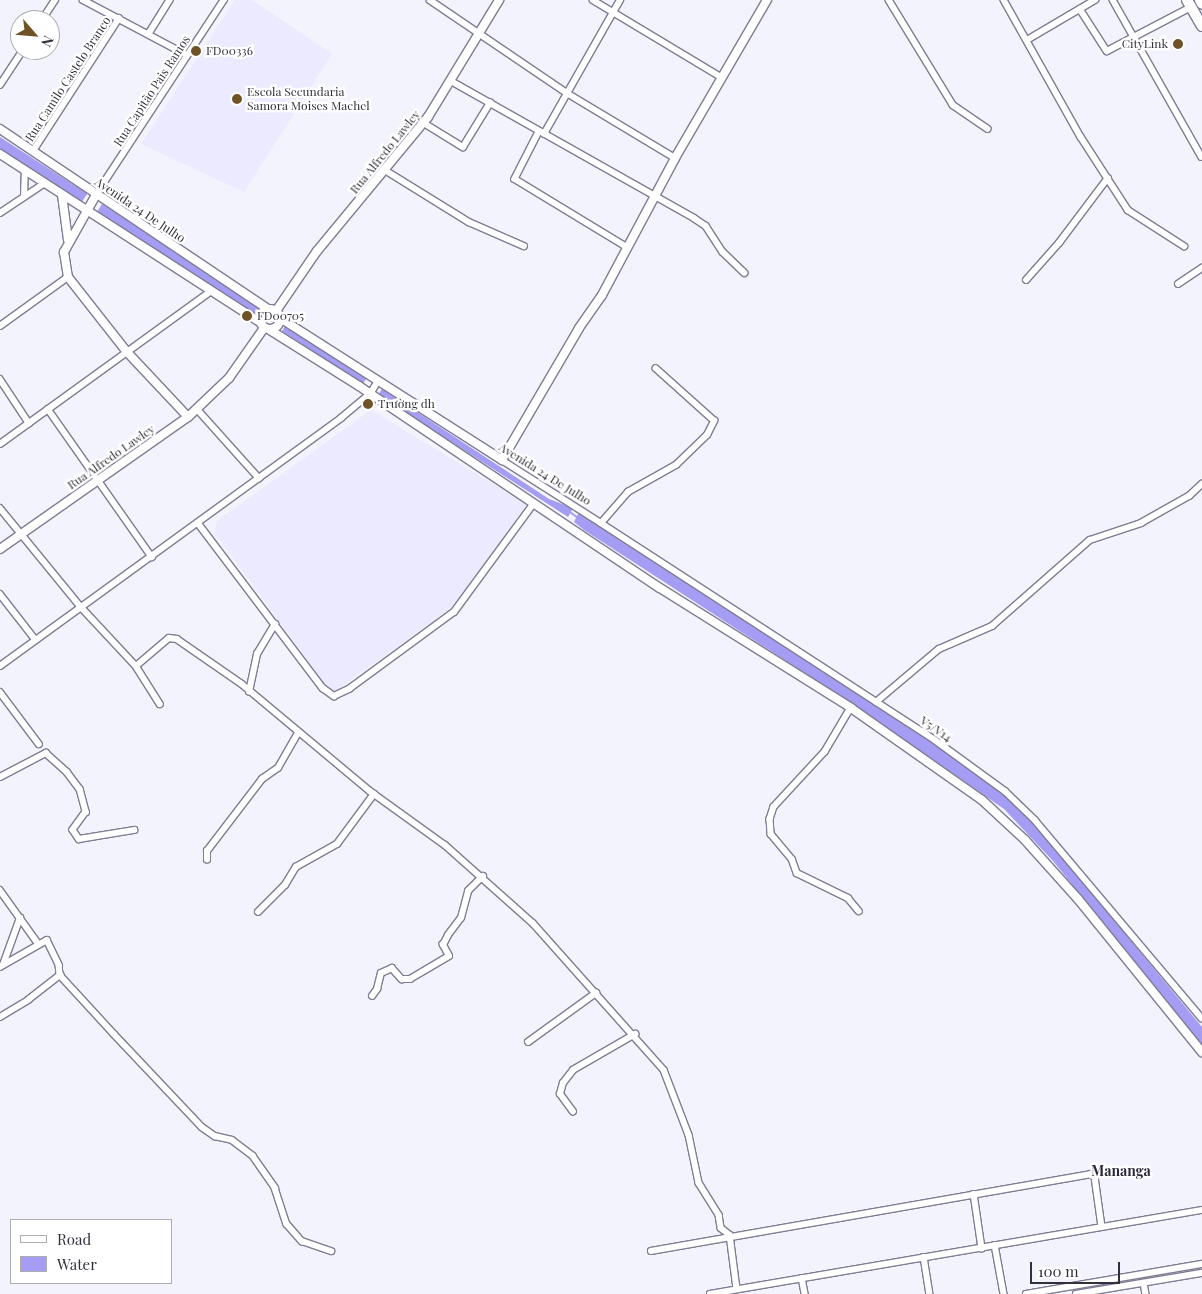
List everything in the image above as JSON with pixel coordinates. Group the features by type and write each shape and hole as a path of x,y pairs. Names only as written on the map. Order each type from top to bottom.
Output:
{"highway":[{"path":"1200,0 1202,4"},
{"path":"1189,3 1202,26"}],"street":[{"path":"83,0 149,33 187,55"},
{"path":"149,33 170,0"},
{"name":"Rua Capitão Pais Ramos","path":"96,193 224,0"},
{"path":"430,0 478,35 568,93 675,158"},
{"name":"Rua Alfredo Lawley","path":"275,313 318,251 424,123 499,0"},
{"path":"593,0 721,77"},
{"path":"620,0 568,93 515,179 627,247"},
{"path":"889,0 952,105 988,129"},
{"path":"1004,0 1108,178 1130,212 1184,246"},
{"path":"1027,40 1095,0"},
{"path":"1112,0 1202,158"},
{"path":"502,460 627,247 764,1"},
{"path":"1080,9 1107,51 1189,3"},
{"name":"Rua Camilo Castelo Branco","path":"33,151 119,18"},
{"path":"0,85 16,60"},
{"path":"451,81 706,226 723,252 744,273"},
{"path":"424,123 463,147 490,103"},
{"name":"Avenida 24 De Julho","path":"0,129 378,381 601,523"},
{"path":"0,154 370,394 660,588 851,708 982,800 1021,836 1120,949 1202,1052"},
{"path":"24,196 25,170"},
{"path":"385,170 469,222 524,246"},
{"path":"1026,280 1059,243 1108,178"},
{"path":"0,213 45,183"},
{"path":"96,193 68,240 63,260 68,277 127,352 188,417"},
{"path":"62,195 68,240"},
{"path":"1178,284 1202,268"},
{"path":"0,326 68,277"},
{"path":"0,444 210,292"},
{"path":"275,313 277,326 265,327 261,315 275,313"},
{"name":"Rua Alfredo Lawley","path":"0,549 188,417 229,378 265,327"},
{"path":"601,523 628,492 676,465 707,435 714,421 656,368"},
{"path":"0,379 29,423"},
{"path":"0,666 259,478 370,394 378,381"},
{"path":"48,409 97,481 152,556"},
{"path":"196,409 259,478"},
{"path":"876,702 939,649 992,626 1090,540 1141,523 1189,496 1202,484"},
{"path":"198,523 323,688 334,696 341,695 454,612 534,503"},
{"path":"0,508 20,535 81,607 136,666 160,704"},
{"name":"V5/V14","path":"601,523 876,702 1004,791 1035,820 1202,1018"},
{"path":"0,594 36,639"},
{"path":"249,692 257,654 275,624"},
{"path":"136,666 173,637 249,692 374,794 483,876 533,924 634,1034 668,1078 689,1135 699,1183 719,1215 721,1228 730,1235 737,1289"},
{"path":"0,692 39,744"},
{"path":"851,708 833,742 804,777 774,807 770,819 771,834 792,859 797,873 848,898 859,911"},
{"path":"207,860 207,851 262,779 278,768 298,733"},
{"path":"0,777 46,753 67,772 80,790 86,812 73,830 79,839 134,830"},
{"path":"258,912 281,891 296,867 337,844 374,794"},
{"path":"372,996 377,989 379,976 390,968 402,979 410,979 449,956 443,945 461,918 468,891 483,876"},
{"path":"0,890 38,943"},
{"path":"1,966 20,918"},
{"path":"1,966 38,943 47,940 59,965 60,975 202,1127 215,1136 232,1140 254,1156 275,1188 287,1224 302,1241 331,1252"},
{"path":"0,1017 60,975"},
{"path":"528,1042 596,993"},
{"path":"573,1112 560,1094 563,1083 573,1070 634,1034"},
{"path":"651,1251 730,1235 1091,1174 1095,1177 1102,1227"},
{"path":"974,1194 982,1248"},
{"path":"710,1294 1202,1210"},
{"path":"995,1246 1004,1294"},
{"path":"924,1257 930,1294"},
{"path":"1026,1294 1058,1291 1202,1264"},
{"path":"1076,1294 1202,1273"},
{"path":"802,1278 805,1294"},
{"path":"1144,1283 1146,1294"}],"shaded area":[{"name":"Escola Secundaria Samora Moises Machel","path":"235,0 252,0 332,54 244,192 141,144"},
{"path":"371,410 526,504 475,581 448,610 335,691 330,691 215,533 217,521"}],"water":[{"path":"0,137 87,194 81,203 0,150"},
{"path":"102,204 259,307 255,314 97,212"},
{"path":"285,326 367,377 363,384 282,331"},
{"path":"382,389 549,499 573,508 568,517 378,395"},
{"path":"579,512 934,743 997,788 1036,826 1202,1027 1202,1045 1053,861 1004,809 854,705 584,530 574,522"}],"waterway":[{"path":"570,512 578,518"}],"place":[{"name":"CityLink","path":"1178,44"},
{"name":"FD00336","path":"196,51"},
{"name":"Escola Secundaria Samora Moises Machel","path":"237,99"},
{"name":"FD00705","path":"247,316"},
{"name":"Trường đh","path":"368,404"}],"district":[{"name":"Mananga","path":"1121,1171"}]}
